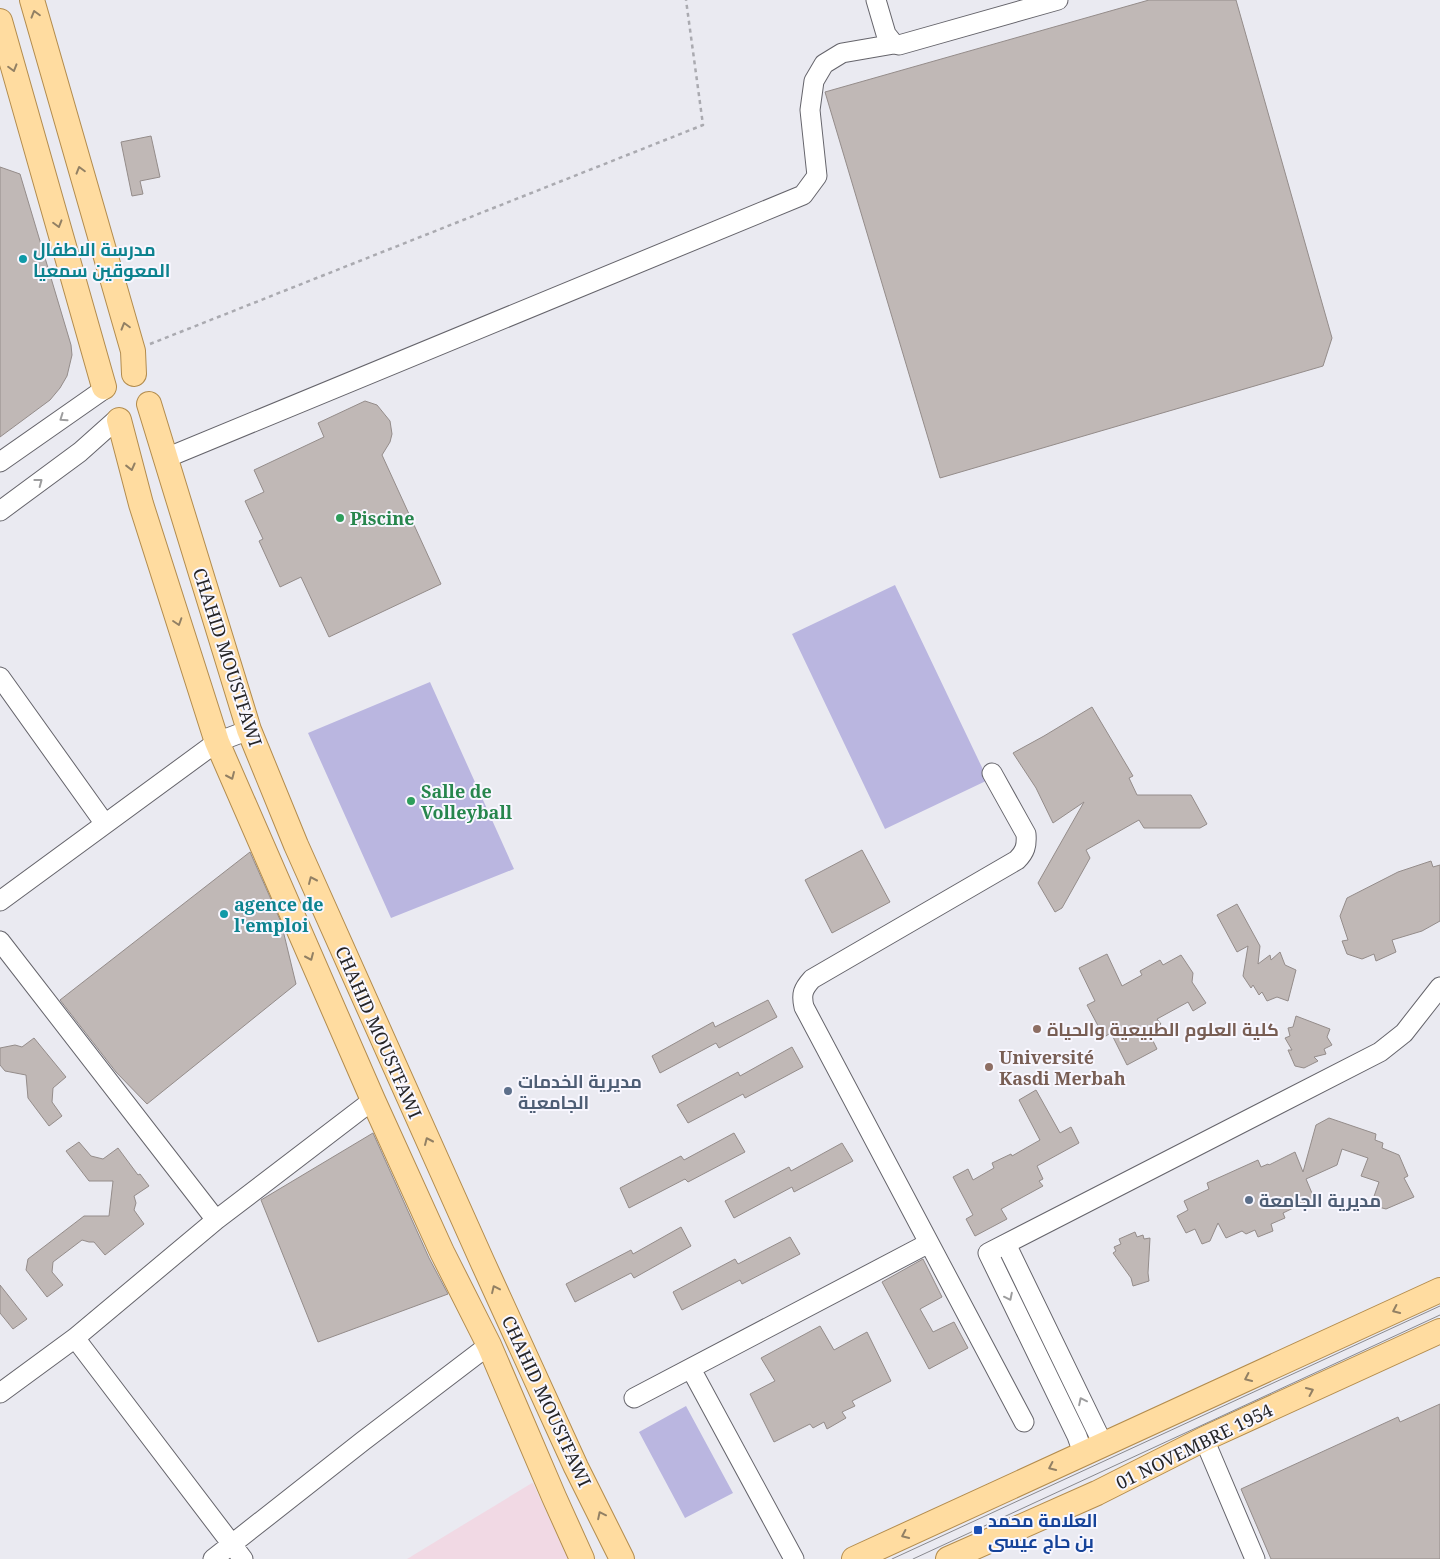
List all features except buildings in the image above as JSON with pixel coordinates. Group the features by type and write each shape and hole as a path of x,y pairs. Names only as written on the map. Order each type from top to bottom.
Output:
{"main road":[{"path":"0,21 104,388 103,404 111,415 118,419 134,419 146,411 149,404 149,390 133,362 32,0"},
{"path":"104,388 108,381 133,362"},
{"name":"CHAHID MOUSTFAWI","path":"149,404 249,730 296,845 576,1466 622,1559"},
{"name":"CHAHID MOUSTFAWI","path":"118,419 141,504 217,742 373,1100 442,1252 489,1345 582,1559"},
{"path":"854,1559 1440,1290"},
{"name":"01 NOVEMBRE 1954","path":"948,1559 1097,1493 1204,1439 1440,1331"},
{"path":"1328,1341 1343,1376"}],"street":[{"path":"876,0 886,34 894,44"},
{"path":"166,458 803,195 817,176 810,110 814,81 824,64 842,53 906,43 1058,0"},
{"path":"0,462 104,388"},
{"path":"0,511 80,452 118,419"},
{"path":"3,688 105,824"},
{"path":"0,901 217,742 249,730"},
{"path":"992,773 1026,834 1027,844 1024,853 1016,860 812,979 804,988 801,997 804,1007 1024,1422"},
{"path":"0,941 216,1220"},
{"path":"1093,1449 1077,1436 988,1253 1380,1052 1404,1033 1440,987"},
{"path":"0,1393 74,1338 216,1220 373,1100"},
{"path":"634,1398 929,1244"},
{"path":"1006,1244 1093,1449"},
{"path":"74,1338 237,1552"},
{"path":"213,1559 237,1552 363,1441 489,1345"},
{"path":"691,1369 794,1559"},
{"path":"1204,1439 1255,1559"}],"path":[{"path":"133,362 703,125 686,0"}],"shaded area":[{"path":"895,585 988,780 885,829 792,634"},
{"name":"Salle de Volleyball","path":"430,682 514,869 391,918 308,733"},
{"path":"686,1406 733,1493 685,1518 639,1432"},
{"path":"532,1483 568,1559 407,1559"}],"tram line":[{"path":"892,1559 1440,1306"},
{"path":"913,1559 1440,1315"}],"place":[{"name":"مدرسة الاطفال المعوقين سمعيا","path":"23,259"},
{"name":"Piscine","path":"340,518"},
{"name":"Salle de Volleyball","path":"411,801"},
{"name":"agence de l'emploi","path":"224,914"},
{"name":"كلية العلوم الطبيعية والحياة","path":"1037,1029"},
{"name":"Université Kasdi Merbah","path":"989,1067"},
{"name":"مديرية الخدمات الجامعية","path":"508,1091"},
{"name":"مديرية الجامعة","path":"1249,1200"},
{"name":"العلامة محمد بن حاج عيسى","path":"978,1530"}]}
